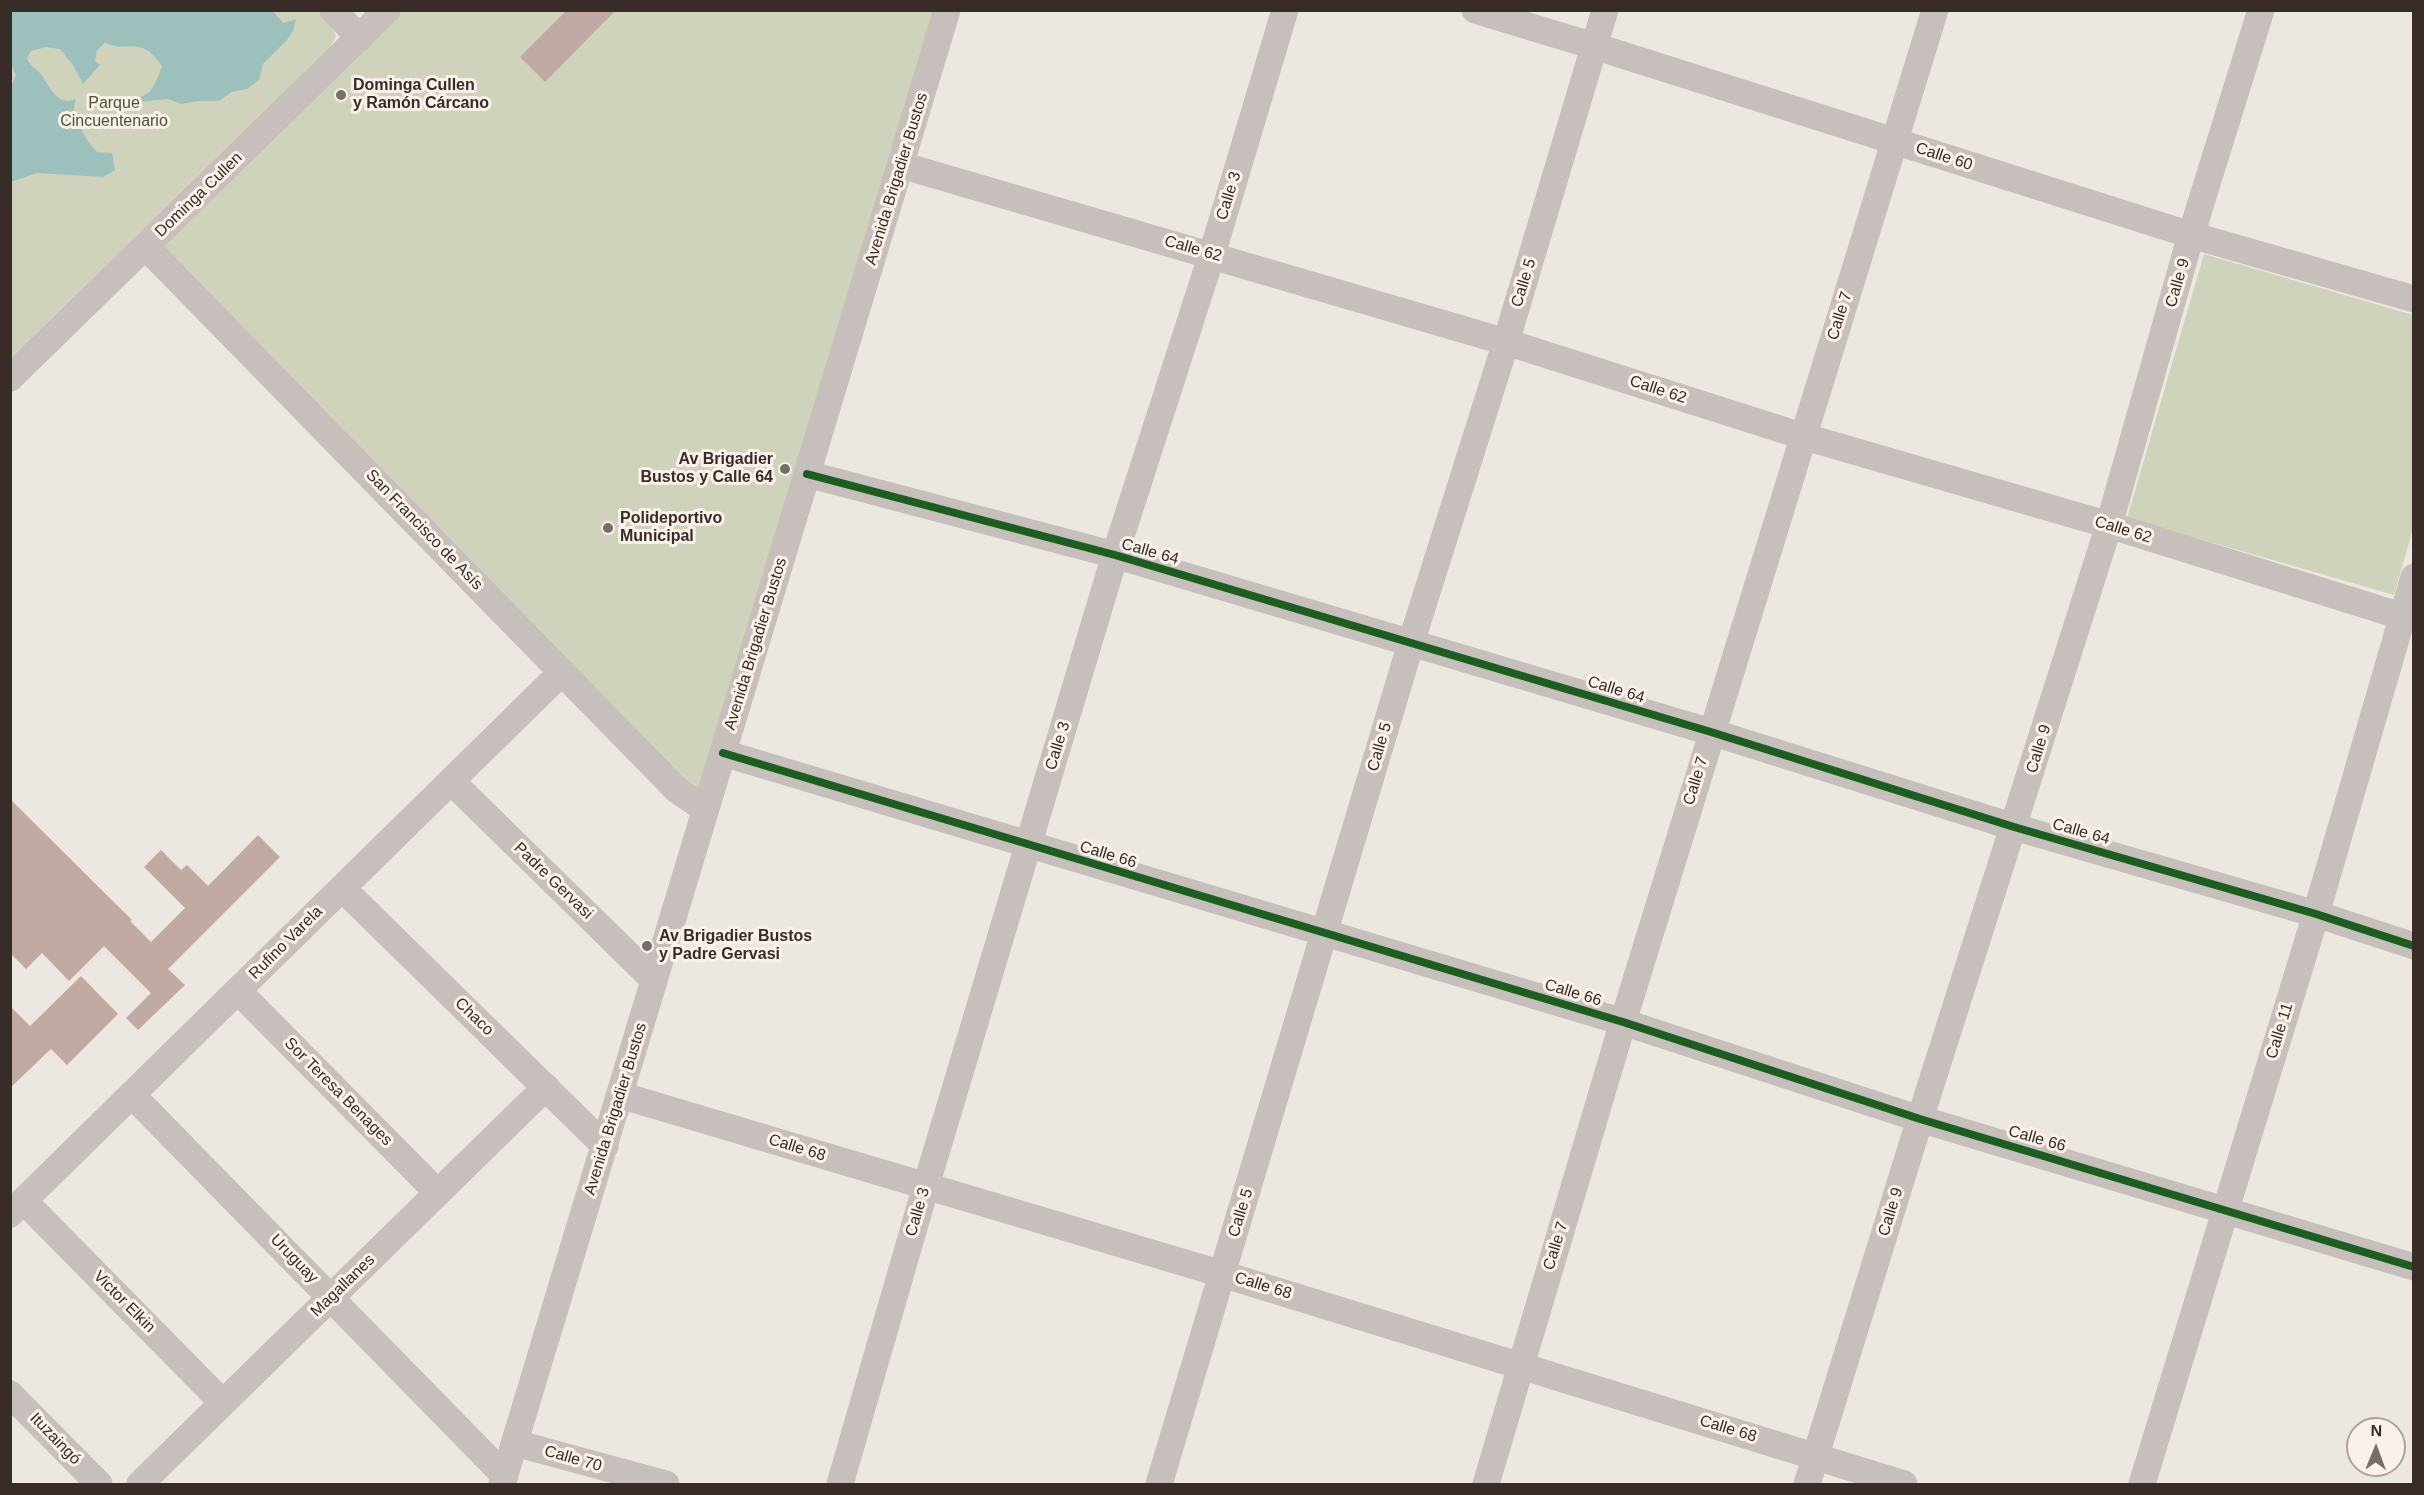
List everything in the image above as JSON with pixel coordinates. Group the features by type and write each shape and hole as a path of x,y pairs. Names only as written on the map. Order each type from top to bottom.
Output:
{"street":[{"path":"333,10 360,38"},
{"name":"Dominga Cullen","path":"10,378 387,10"},
{"name":"Avenida Brigadier Bustos","path":"504,1480 947,10"},
{"name":"Calle 3","path":"840,1485 926,1186 1115,555 1212,254 1285,10"},
{"name":"Calle 60","path":"1475,10 2192,235 2414,299"},
{"name":"Calle 5","path":"1159,1485 1411,643 1506,342 1605,10"},
{"name":"Calle 7","path":"1486,1485 1711,732 1935,10"},
{"name":"Calle 9","path":"1808,1485 1920,1119 2109,525 2192,235 2261,10"},
{"name":"Calle 62","path":"901,165 1212,254 1506,342 1802,436 2109,525 2408,618"},
{"name":"San Francisco de Asís","path":"146,247 677,790 705,808"},
{"name":"Calle 64","path":"807,474 1115,555 1711,732 2014,827 2316,914 2414,946"},
{"name":"Calle 11","path":"2142,1485 2408,618 2414,577"},
{"name":"Rufino Varela","path":"17,1208 562,672"},
{"name":"Calle 66","path":"723,753 1623,1022 1920,1119 2414,1267"},
{"name":"Padre Gervasi","path":"451,781 654,980"},
{"name":"Chaco","path":"342,888 604,1146"},
{"name":"Sor Teresa Benages","path":"238,991 438,1193"},
{"name":"Magallanes","path":"140,1485 546,1087"},
{"name":"Uruguay","path":"132,1095 331,1297 504,1480"},
{"name":"Calle 68","path":"620,1095 1521,1364 1904,1485"},
{"name":"Victor Elkin","path":"17,1208 223,1403"},
{"name":"Ituzaingó","path":"12,1397 99,1485"},
{"name":"Calle 70","path":"515,1443 666,1485"}],"green space":[{"name":"Parque Cincuentenario","path":"11,11 319,11 331,23 336,36 330,47 11,358"},
{"name":"Polideportivo Municipal","path":"387,11 947,11 705,809 146,247"},
{"path":"2204,254 2413,315 2413,529 2394,595 2127,518"}],"water":[{"path":"56,10 272,10 283,23 296,19 293,31 287,40 263,64 259,80 247,89 232,92 219,101 181,104 168,99 129,103 150,90 162,66 147,50 141,48 105,43 97,50 95,61 100,65 83,84 73,65 60,49 46,47 31,51 28,60 54,94 63,100 76,99 73,113 87,140 97,152 112,153 115,170 103,177 37,173 11,182 11,87 16,75 11,65 11,11 53,12"}],"building":[{"path":"567,10 616,10 545,82 520,57"},
{"path":"10,799 132,920 130,921 151,942 185,908 144,867 161,850 181,870 187,865 208,886 258,835 280,857 168,969 185,985 138,1030 126,1018 151,993 104,946 69,981 42,953 26,969 10,953"},
{"path":"81,976 118,1014 67,1065 51,1049 10,1088 10,1006 30,1026"}],"cycle path":[{"path":"807,474 1115,555 1711,732 2014,827 2316,914 2414,946"},
{"path":"723,753 1623,1022 1920,1119 2414,1267"}],"place":[{"name":"Dominga Cullen y Ramón Cárcano","path":"341,95"},
{"name":"Av Brigadier Bustos y Calle 64","path":"785,469"},
{"name":"Polideportivo Municipal","path":"608,528"},
{"name":"Av Brigadier Bustos y Padre Gervasi","path":"647,946"}]}
